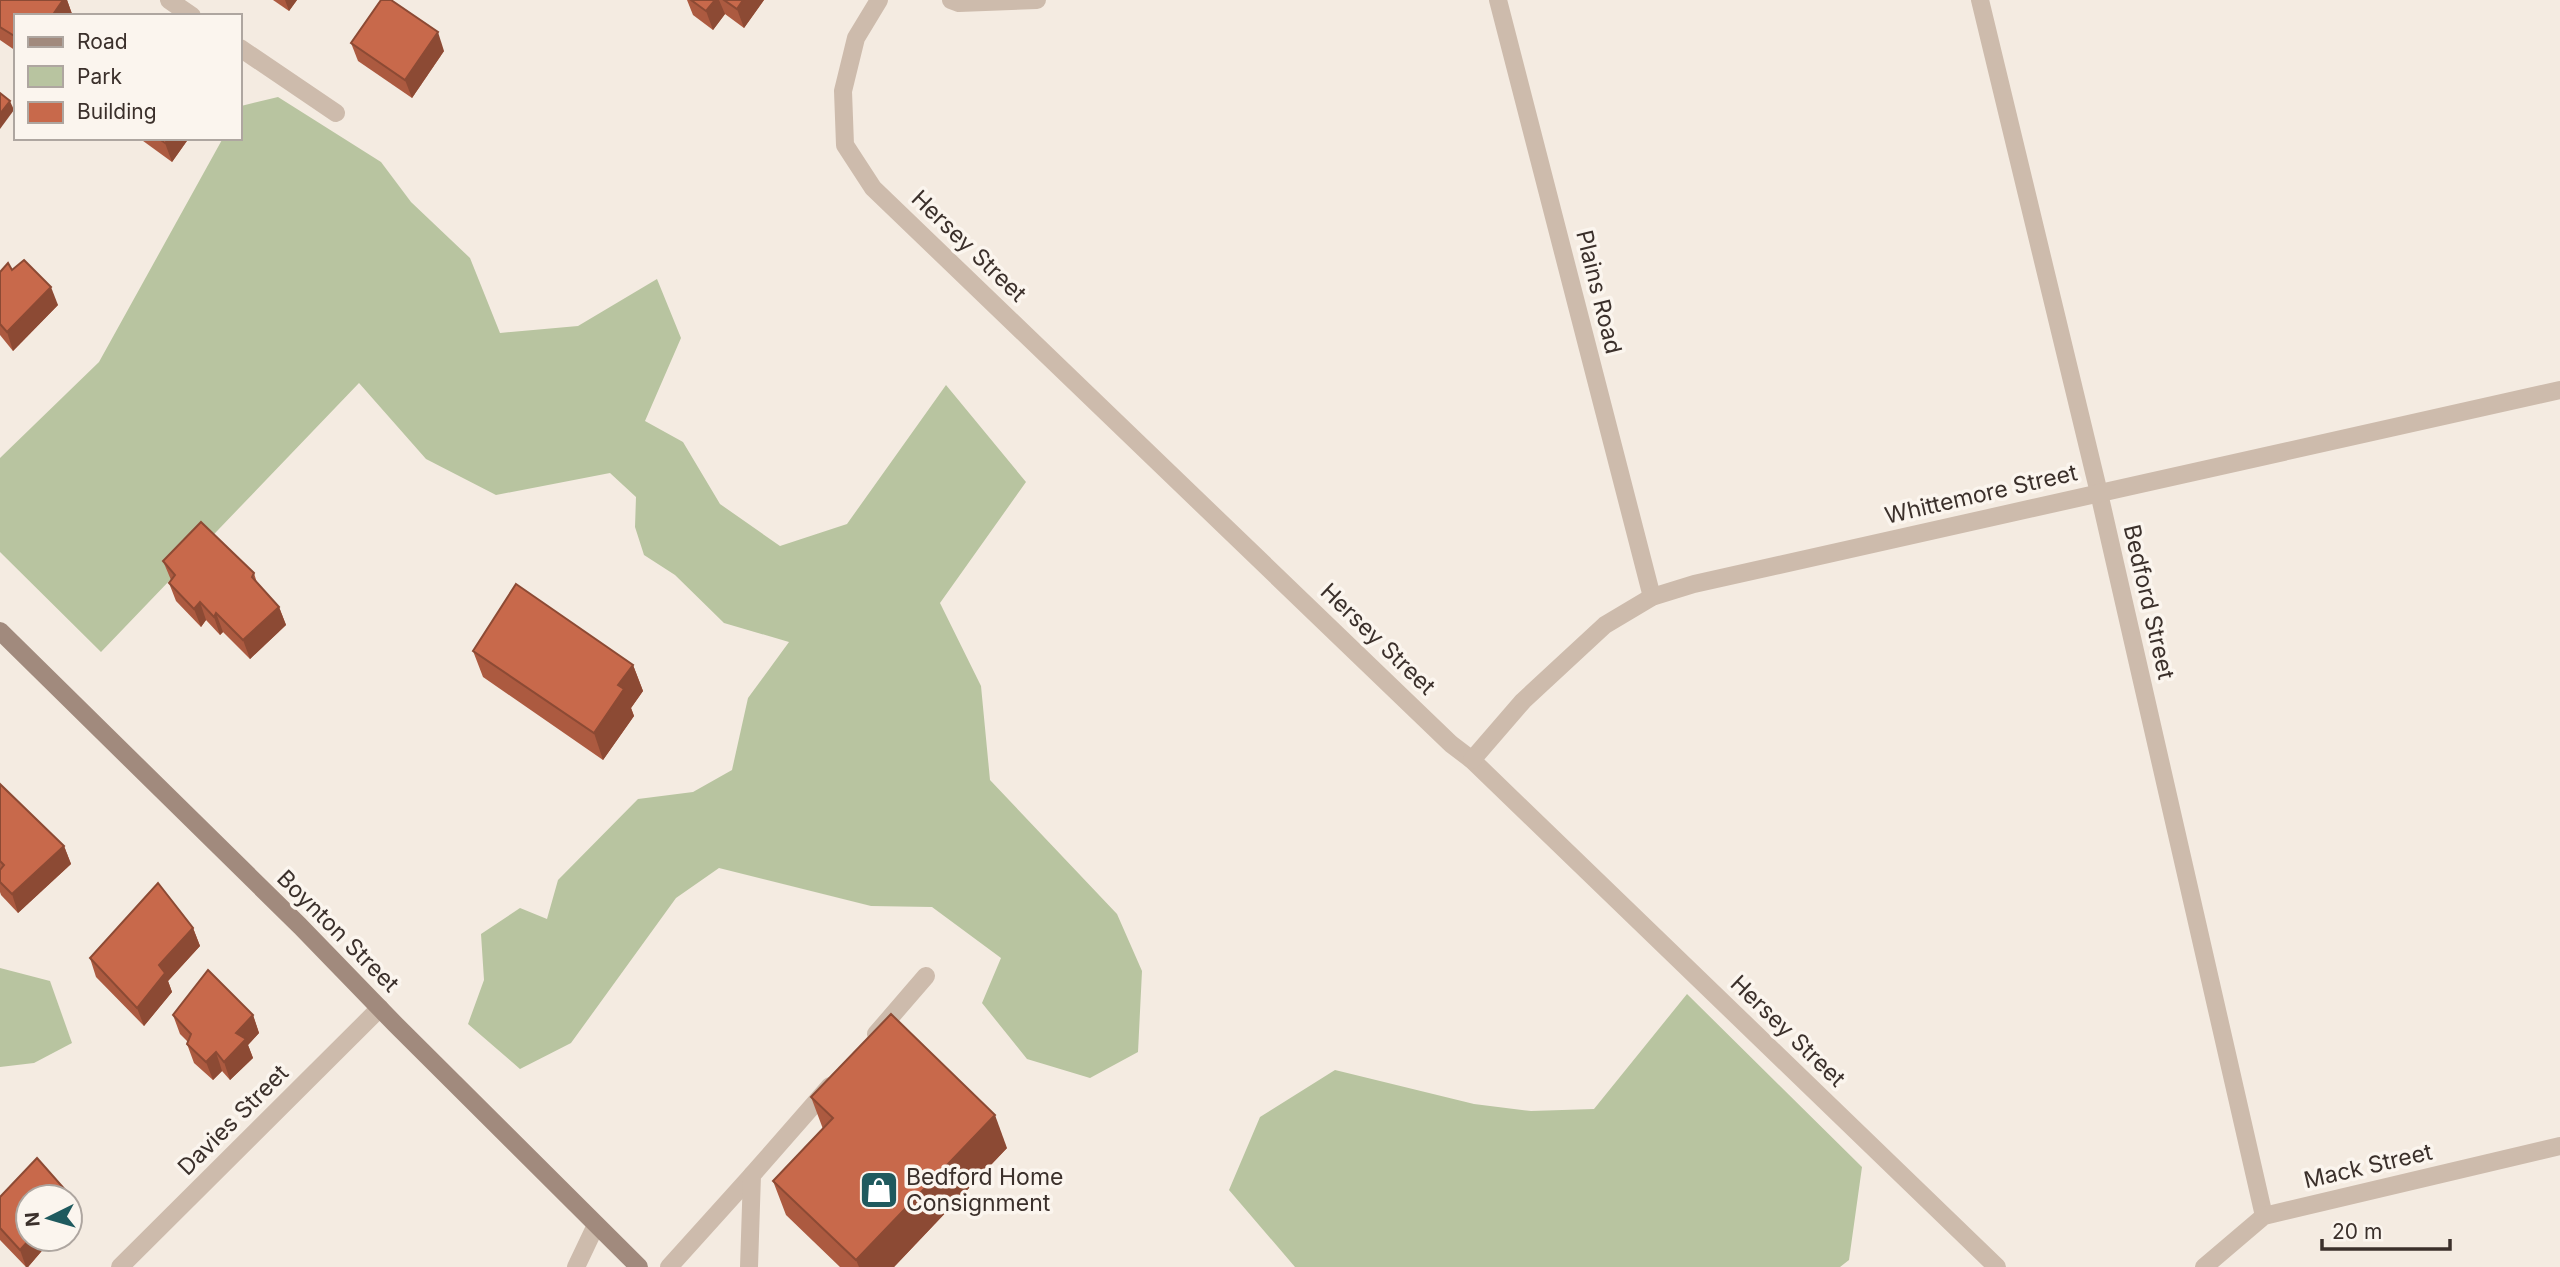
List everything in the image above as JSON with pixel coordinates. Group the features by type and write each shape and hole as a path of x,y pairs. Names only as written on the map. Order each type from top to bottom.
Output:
{"street":[{"path":"169,0 189,14"},
{"name":"Hersey Street","path":"879,0 856,37 843,91 845,145 873,188 1451,744 1472,760 1997,1267"},
{"path":"951,0 959,3 1037,0"},
{"name":"Plains Road","path":"1498,0 1652,597"},
{"name":"Bedford Street","path":"1980,0 2099,493 2264,1216"},
{"path":"242,49 336,113"},
{"name":"Whittemore Street","path":"1472,760 1523,701 1605,625 1652,597 1694,584 2560,390"},
{"name":"Boynton Street","path":"0,631 300,926 639,1267"},
{"path":"862,1049 926,976"},
{"name":"Davies Street","path":"120,1267 380,1008"},
{"path":"669,1267 844,1070"},
{"name":"Mack Street","path":"2204,1267 2264,1216 2560,1146"},
{"path":"750,1267 752,1175"},
{"path":"576,1267 596,1226"}],"green space":[{"path":"278,97 381,162 411,202 470,258 500,333 578,326 657,279 681,338 645,421 683,442 720,504 780,546 847,524 946,385 1026,482 940,603 981,686 990,780 1117,914 1142,971 1138,1052 1090,1078 1027,1059 982,1003 1001,958 932,907 871,906 719,868 676,898 571,1043 520,1069 468,1024 484,980 481,934 520,908 547,919 558,880 638,799 693,792 732,770 748,698 789,642 724,623 675,575 644,555 635,527 636,497 610,473 496,495 426,459 359,383 101,652 0,552 0,458 99,362 222,140 242,140 242,106"},
{"path":"0,968 50,981 72,1043 34,1063 0,1067"},
{"path":"1687,994 1862,1167 1849,1260 1840,1267 1295,1267 1229,1190 1260,1117 1335,1070 1474,1104 1531,1111 1594,1109"}],"building":[{"path":"0,0 63,0 53,14 14,14 14,36 0,27"},
{"path":"381,0 391,0 438,32 405,80 351,43"},
{"path":"691,0 715,0 706,11"},
{"path":"724,0 743,0 737,9"},
{"path":"0,93 10,101 0,114"},
{"path":"24,260 51,287 7,332 0,324 0,272 8,263 12,270"},
{"path":"201,522 254,573 252,577 279,607 243,640 216,613 214,617 200,602 194,609 169,583 175,575 163,561"},
{"path":"516,584 633,665 618,685 624,689 594,733 473,651"},
{"path":"0,784 64,846 12,894 0,882 0,870 4,865 0,861"},
{"path":"158,883 193,928 159,965 165,973 137,1008 90,958"},
{"path":"208,970 253,1015 236,1033 246,1039 224,1062 216,1052 206,1062 187,1044 191,1034 173,1015"},
{"path":"891,1014 995,1115 856,1260 773,1181 833,1118 811,1097"},
{"path":"37,1158 59,1183 14,1183 14,1243 0,1228 0,1197"}],"place":[{"name":"Bedford Home Consignment","path":"879,1190"}]}
